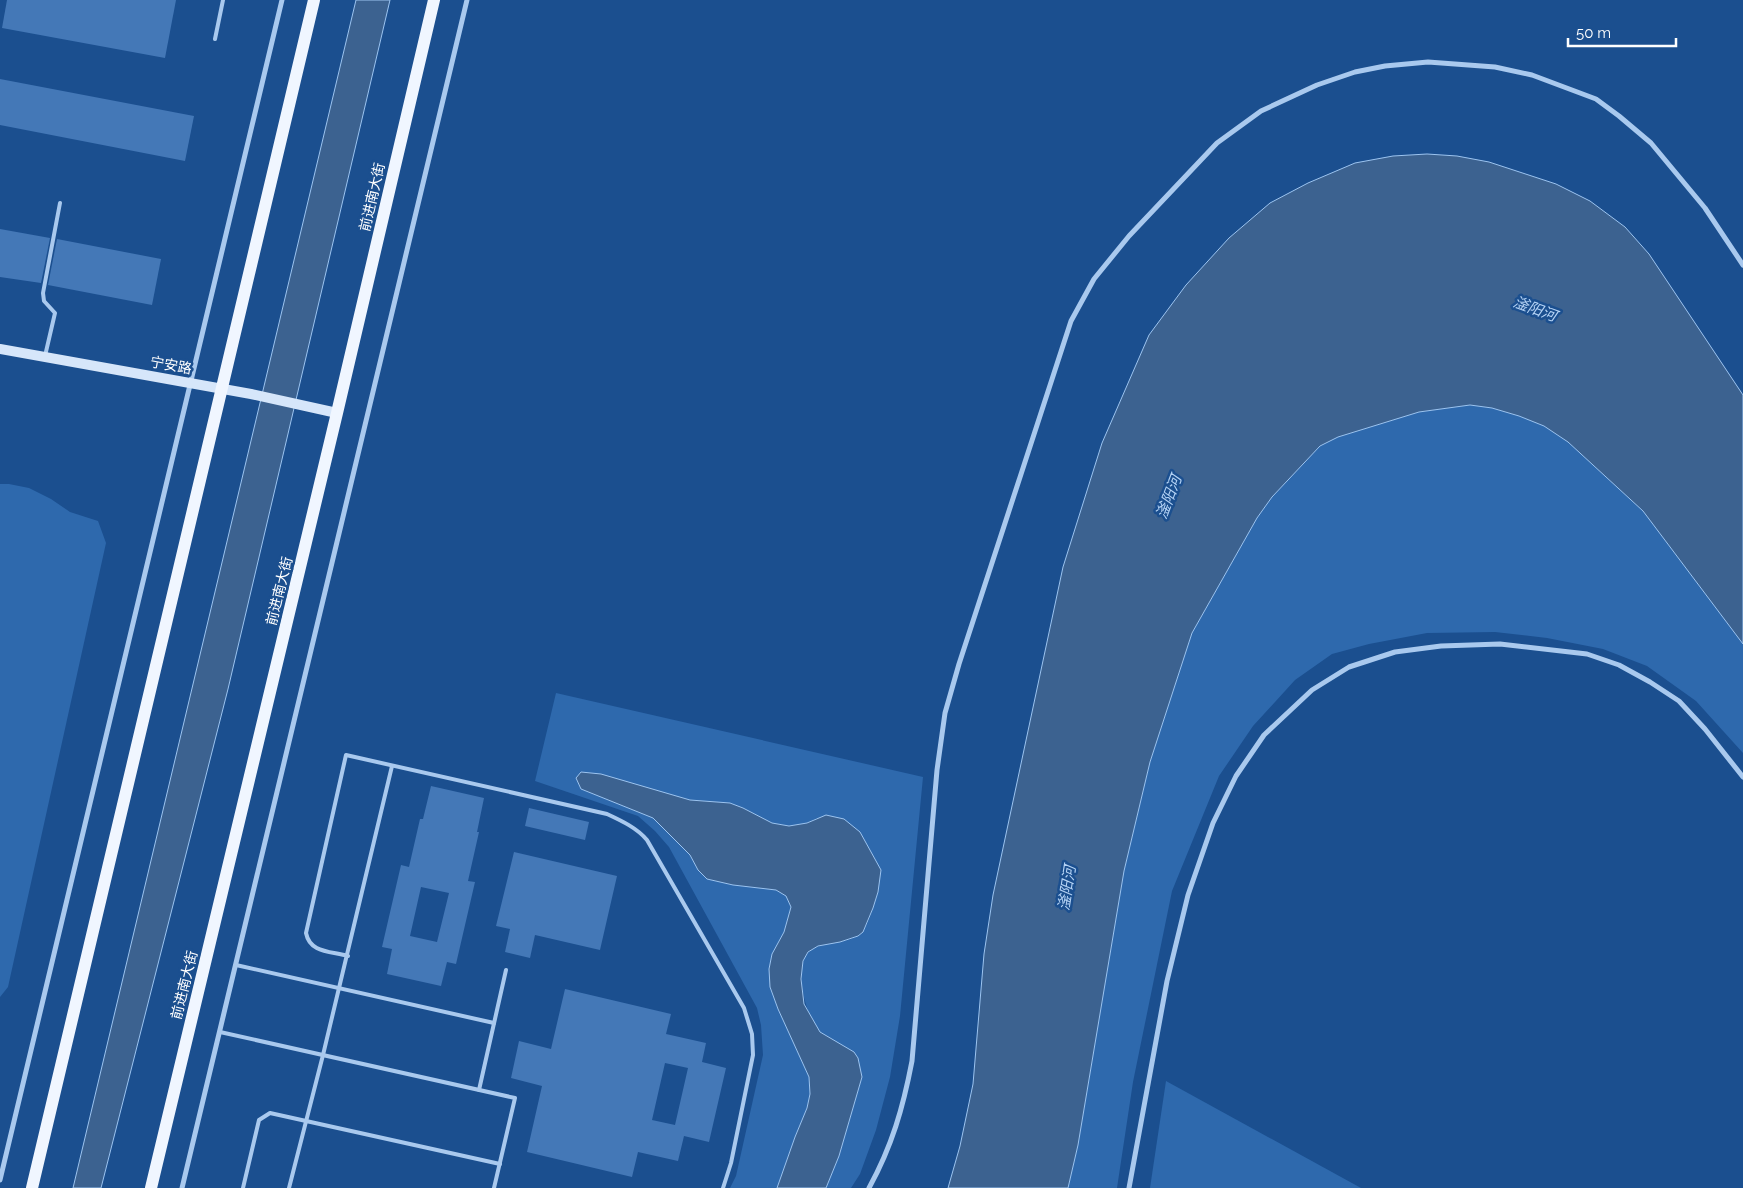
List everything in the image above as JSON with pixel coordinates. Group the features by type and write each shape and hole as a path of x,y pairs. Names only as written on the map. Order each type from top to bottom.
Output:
{"main road":[{"path":"32,1188 314,0"},
{"name":"前进南大街","path":"151,1188 434,0"}],"street":[{"path":"0,1180 282,0"},
{"path":"182,1188 467,0"},
{"path":"869,1188 890,1147 903,1105 912,1062 936,770 945,713 959,664 1071,321 1094,279 1129,236 1217,143 1261,111 1317,85 1355,72 1385,66 1428,62 1495,67 1532,75 1596,99 1620,116 1651,143 1705,208 1743,265"},
{"name":"宁安路","path":"0,349 222,388 337,413"},
{"path":"1129,1188 1167,981 1188,895 1213,823 1236,776 1264,735 1312,690 1349,667 1395,652 1441,646 1500,644 1587,654 1619,665 1679,701 1705,729 1743,777"}],"lane":[{"path":"215,38 223,0"},
{"path":"45,357 55,313 44,301 43,293 60,203"},
{"path":"348,956 314,948 308,942 306,933 346,755 607,814 642,833 744,1008 752,1034 753,1055 731,1163 723,1188"},
{"path":"289,1188 348,956 392,766"},
{"path":"236,965 494,1023"},
{"path":"479,1090 506,970"},
{"path":"220,1032 515,1098 494,1188"},
{"path":"243,1188 260,1120 270,1113 500,1164"}],"shaded area":[{"path":"1470,405 1492,408 1544,426 1568,442 1643,511 1743,644 1743,753 1696,701 1647,666 1603,649 1547,638 1495,632 1427,633 1369,644 1332,654 1295,680 1253,726 1219,776 1172,891 1133,1082 1117,1188 1068,1188 1078,1145 1124,871 1150,762 1192,633 1257,518 1272,497 1320,446 1338,437 1419,412"},
{"path":"0,484 29,488 51,499 70,512 98,521 106,543 8,987 0,997"},
{"path":"556,693 923,777 900,1016 890,1077 876,1130 860,1174 851,1188 826,1188 839,1156 862,1077 854,1052 820,1033 815,1026 803,992 802,968 805,958 810,951 822,945 845,941 863,931 870,917 878,892 817,818 807,823 789,826 772,823 730,803 690,800 576,778 581,789 653,818 690,855 698,870 707,879 733,885 776,890 786,895 791,907 784,932 778,943 770,987 809,1077 810,1094 807,1108 777,1188 730,1188 736,1176 763,1055 761,1025 757,1008 669,847 655,831 638,816 535,781"},
{"path":"1166,1081 1361,1188 1150,1188"}],"water":[{"path":"356,0 390,0 228,689 101,1188 73,1188"},
{"name":"滏阳河","path":"1427,154 1457,156 1489,162 1556,184 1590,201 1625,227 1649,254 1743,395 1743,644 1643,511 1568,442 1544,426 1492,408 1470,405 1419,412 1338,437 1320,446 1272,497 1257,518 1192,633 1150,762 1124,871 1078,1145 1068,1188 948,1188 960,1146 973,1084 984,954 993,895 1063,567 1102,443 1149,335 1186,285 1229,238 1270,203 1308,183 1355,163 1393,156"},
{"path":"581,772 601,774 690,800 730,803 772,823 789,826 807,823 826,815 844,819 860,832 881,870 878,892 873,908 863,932 858,936 818,946 808,952 803,961 801,979 804,1004 820,1032 854,1052 858,1058 862,1077 839,1156 826,1188 777,1188 807,1108 810,1094 809,1077 770,987 769,969 772,954 784,932 791,907 786,896 776,890 733,885 707,879 698,870 690,855 653,818 581,789 576,778"}],"building":[{"path":"7,0 176,0 165,58 2,28"},
{"path":"0,79 194,116 185,161 0,125"},
{"path":"0,229 50,238 41,283 0,277"},
{"path":"57,239 161,259 152,305 48,285"},
{"path":"431,786 484,798 477,832 479,832 468,881 475,882 456,964 447,962 441,986 387,974 392,949 382,947 401,865 409,867 420,819 423,819","holes":["421,887 449,893 437,942 410,936"]},
{"path":"529,808 589,822 585,840 525,826"},
{"path":"514,852 617,876 600,950 535,935 530,958 505,952 510,929 496,926"},
{"path":"565,989 671,1014 666,1034 706,1043 702,1062 726,1068 709,1142 684,1136 678,1161 638,1152 632,1177 527,1152 542,1086 511,1078 519,1041 551,1049","holes":["665,1063 688,1068 675,1125 652,1120"]}]}
